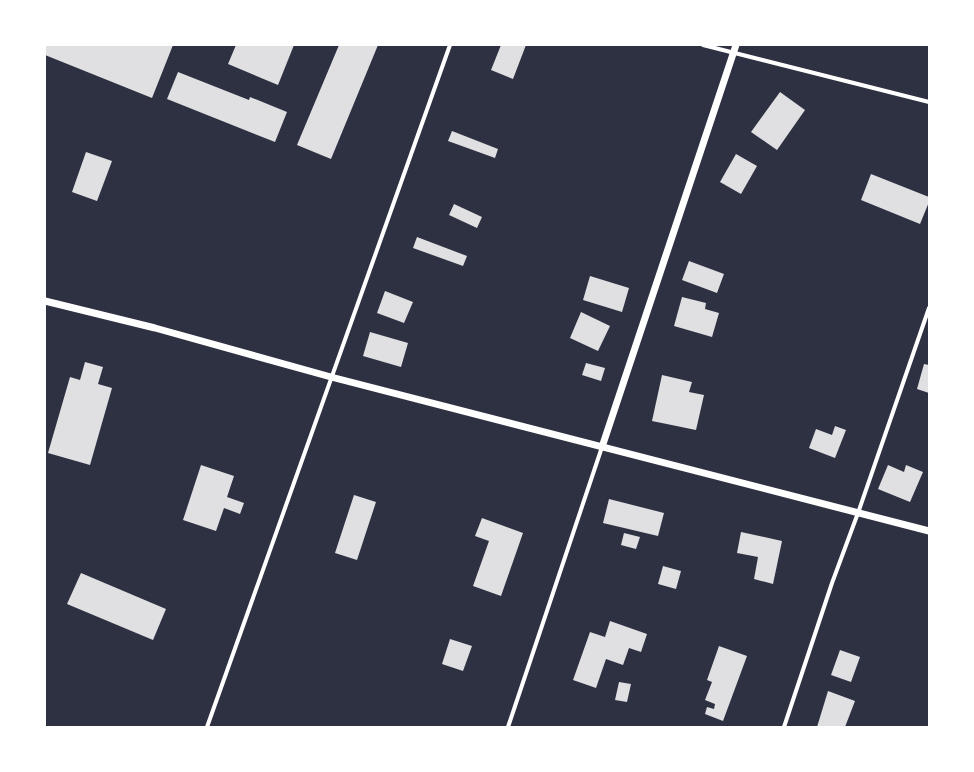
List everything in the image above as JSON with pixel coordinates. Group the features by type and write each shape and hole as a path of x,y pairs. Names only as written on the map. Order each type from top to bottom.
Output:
{"street":[{"path":"206,727 450,45"},
{"path":"703,45 929,102"},
{"path":"508,727 736,45"},
{"path":"45,301 155,328 331,377 929,531"},
{"path":"784,727 832,583 929,308"}],"building":[{"path":"45,45 173,45 152,98 45,55"},
{"path":"236,45 294,45 278,85 228,64"},
{"path":"339,45 378,45 331,159 297,145"},
{"path":"501,45 526,45 513,79 491,70"},
{"path":"178,72 249,100 250,97 287,112 275,142 167,99"},
{"path":"780,92 805,110 777,150 751,132"},
{"path":"452,131 498,149 495,158 448,141"},
{"path":"86,152 112,161 97,201 72,192"},
{"path":"736,154 757,166 741,194 720,182"},
{"path":"871,174 929,197 929,202 920,224 861,200"},
{"path":"454,204 482,217 477,228 449,215"},
{"path":"417,237 467,256 463,266 413,248"},
{"path":"689,261 724,274 717,293 682,280"},
{"path":"590,276 629,288 622,312 583,300"},
{"path":"385,291 413,302 404,323 377,313"},
{"path":"682,297 706,303 705,309 719,313 712,337 674,326"},
{"path":"581,312 610,326 598,351 570,338"},
{"path":"370,332 408,343 401,367 363,356"},
{"path":"85,362 103,367 98,384 112,388 90,465 48,453 70,377 80,380"},
{"path":"586,363 605,368 601,381 582,375"},
{"path":"924,364 929,365 929,393 917,389"},
{"path":"662,375 692,382 689,392 704,395 696,430 652,421"},
{"path":"835,426 846,430 835,458 809,448 816,429 832,435"},
{"path":"201,465 234,476 227,497 244,503 240,514 224,508 216,531 183,520"},
{"path":"888,465 904,472 906,465 923,472 910,502 878,489"},
{"path":"354,495 376,502 357,560 335,553"},
{"path":"609,499 664,513 658,536 603,523"},
{"path":"482,518 523,533 501,596 473,586 489,541 475,536"},
{"path":"741,532 782,541 773,584 754,579 758,557 737,553"},
{"path":"624,533 640,537 636,549 621,545"},
{"path":"663,566 681,571 676,589 658,584"},
{"path":"81,573 166,609 153,640 67,604"},
{"path":"610,621 647,634 641,652 629,648 623,665 606,659 596,688 573,680 590,632 605,637"},
{"path":"450,639 472,646 463,671 442,664"},
{"path":"719,646 747,656 723,721 705,714 707,707 714,709 715,704 705,700 712,682 707,680"},
{"path":"840,650 860,657 851,682 831,675"},
{"path":"619,682 631,684 627,702 615,700"},
{"path":"828,691 855,701 845,727 817,727"}]}
